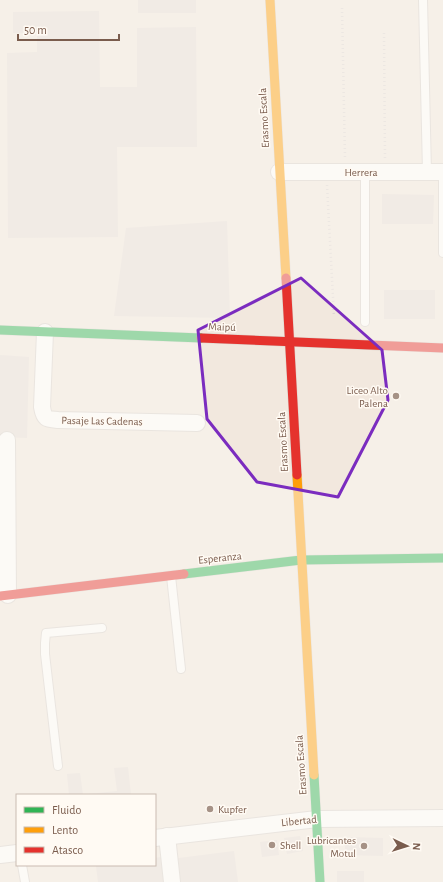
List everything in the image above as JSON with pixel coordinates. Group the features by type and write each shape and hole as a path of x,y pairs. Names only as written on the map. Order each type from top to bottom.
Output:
{"street":[{"name":"Erasmo Escala","path":"270,0 320,882"},
{"name":"Herrera","path":"279,172 443,172"},
{"name":"Maipú","path":"0,330 443,348"},
{"name":"Pasaje Las Cadenas","path":"44,332 42,407 46,418 58,420 197,423"},
{"path":"4,596 7,440"},
{"name":"Esperanza","path":"4,596 301,560 443,558"},
{"name":"Libertad","path":"161,837 317,819 443,818"},
{"path":"161,837 172,882"},
{"path":"0,855 16,854"}],"lane":[{"path":"423,0 427,172"},
{"path":"365,172 365,322"},
{"path":"443,172 443,253"},
{"path":"170,575 181,669"},
{"path":"58,766 44,643 46,633 102,628"},
{"path":"22,866 25,882"}],"path":[{"path":"342,8 345,153"},
{"path":"384,32 385,153"},
{"path":"327,186 334,316"}],"highlighted area":[{"path":"301,278 382,350 388,400 338,497 257,482 207,419 198,330"}],"shaded area":[{"path":"0,0 443,0 443,882 0,882"}],"building":[{"path":"138,0 196,0 196,13 138,13"},
{"path":"99,11 100,87 137,87 137,28 196,27 197,147 117,147 118,237 8,238 7,53 37,52 37,33 13,33 13,12"},
{"path":"382,194 434,195 433,224 382,224"},
{"path":"227,221 230,318 114,316 126,228"},
{"path":"384,290 435,290 435,319 384,319"},
{"path":"0,355 29,357 27,438 0,437"},
{"path":"128,767 131,794 88,794 117,791 114,768"},
{"path":"80,773 83,794 69,794 67,774"},
{"path":"300,836 303,851 287,854 284,838"},
{"name":"Lubricantes Motul","path":"345,837 383,838 383,856 345,855"},
{"path":"277,840 279,855 262,857 260,842"},
{"path":"234,851 238,882 174,882 171,859"},
{"path":"161,857 164,882 98,882 96,866 156,866 156,858"},
{"path":"337,871 364,871 364,882 337,882"}],"traffic: fast":[{"path":"0,330 201,338"},
{"path":"184,574 301,560 443,558"},
{"path":"314,775 320,882"}],"traffic: slow":[{"path":"270,0 286,278"},
{"path":"297,475 314,775"}],"traffic: jam":[{"path":"286,278 297,475"},
{"path":"201,338 443,348"},
{"path":"0,596 184,574"}],"place":[{"name":"Liceo Alto Palena","path":"396,396"},
{"name":"Kupfer","path":"210,809"},
{"name":"Shell","path":"272,845"},
{"name":"Lubricantes Motul","path":"364,846"}]}
